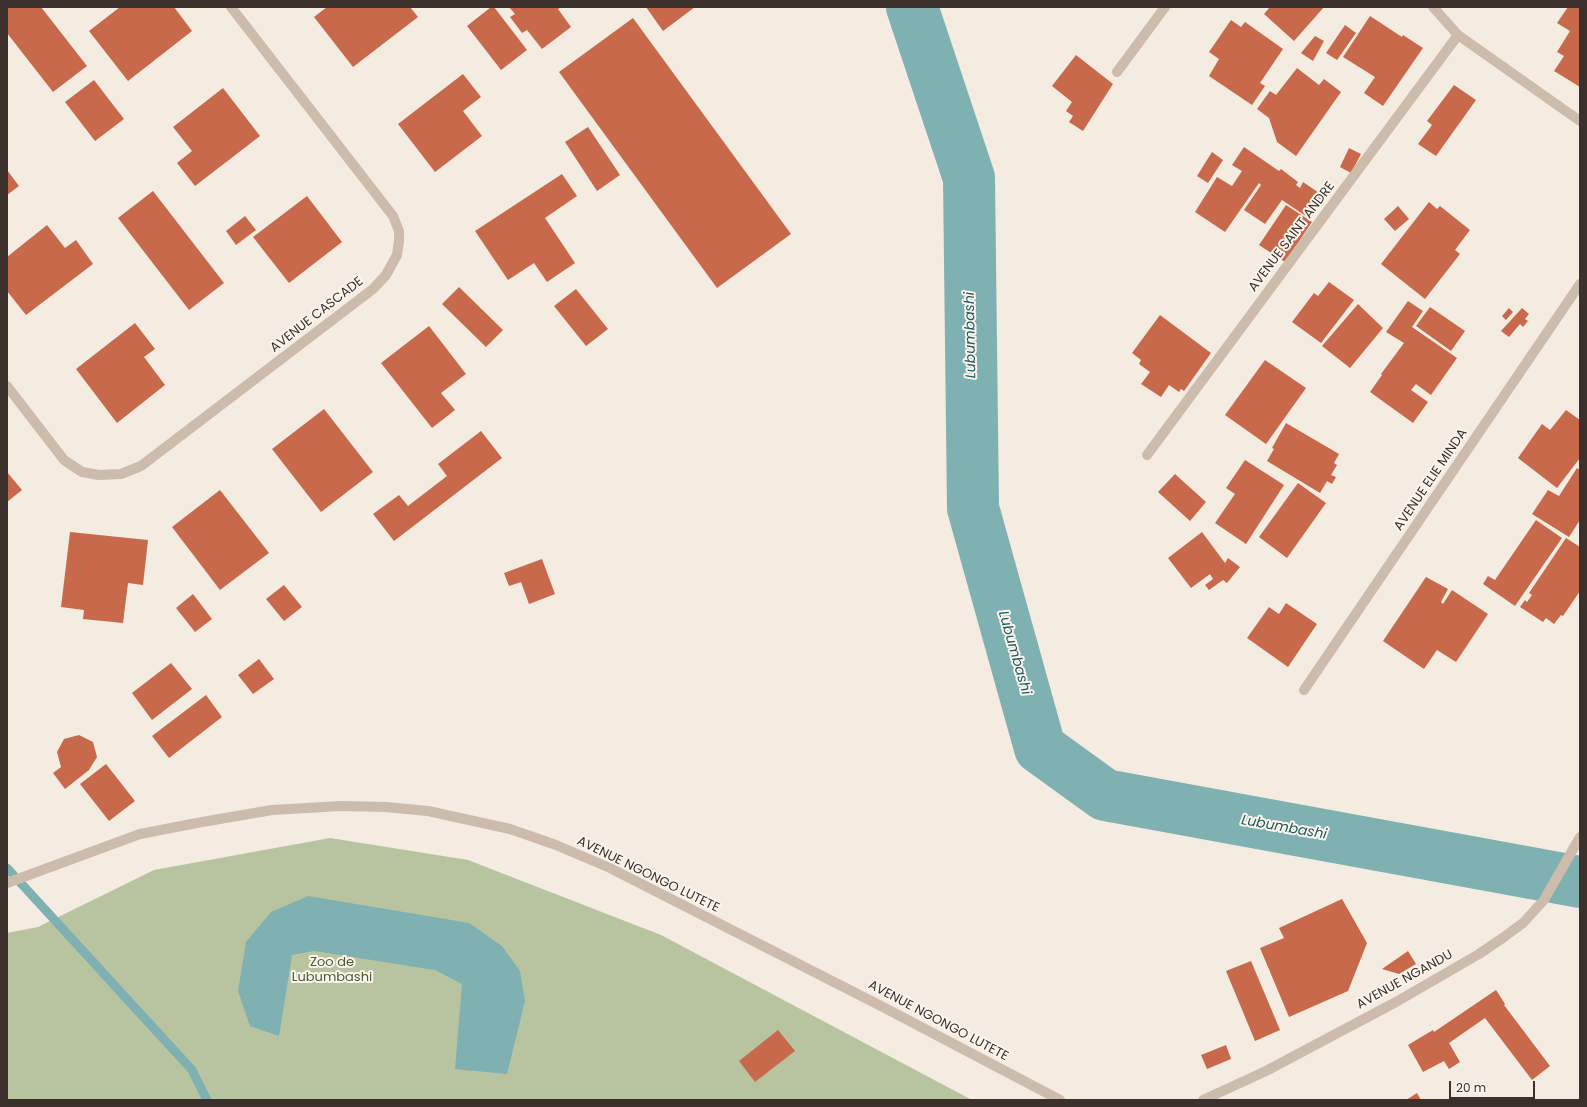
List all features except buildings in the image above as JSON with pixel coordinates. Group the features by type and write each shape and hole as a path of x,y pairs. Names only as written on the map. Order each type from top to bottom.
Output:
{"street":[{"name":"AVENUE CASCADE","path":"7,386 64,460 82,472 99,475 121,474 141,466 372,289 386,275 397,255 399,241 399,231 393,216 231,7"},
{"path":"1117,72 1165,7"},
{"path":"1433,7 1458,35 1580,121"},
{"name":"AVENUE SAINT ANDRE","path":"1147,455 1458,35"},
{"name":"AVENUE ELIE MINDA","path":"1304,690 1580,284"},
{"name":"AVENUE NGONGO LUTETE","path":"7,883 140,834 272,810 341,806 386,807 428,811 510,829 556,845 610,868 883,1007 1060,1100"},
{"name":"AVENUE NGANDU","path":"1203,1100 1273,1067 1396,1002 1479,954 1523,923 1544,900 1580,837"}],"green space":[{"name":"Zoo de Lubumbashi","path":"330,838 468,860 661,935 972,1100 7,1100 7,933 38,927 154,870"}],"water":[{"path":"308,896 469,923 502,946 520,971 525,1001 507,1074 455,1069 462,984 435,970 314,951 292,955 279,1036 250,1026 238,991 246,942 271,912"}],"waterway":[{"name":"Lubumbashi","path":"912,7 969,178 973,508 1040,748 1105,795 1580,882"},
{"path":"7,868 192,1070 207,1100"}]}
